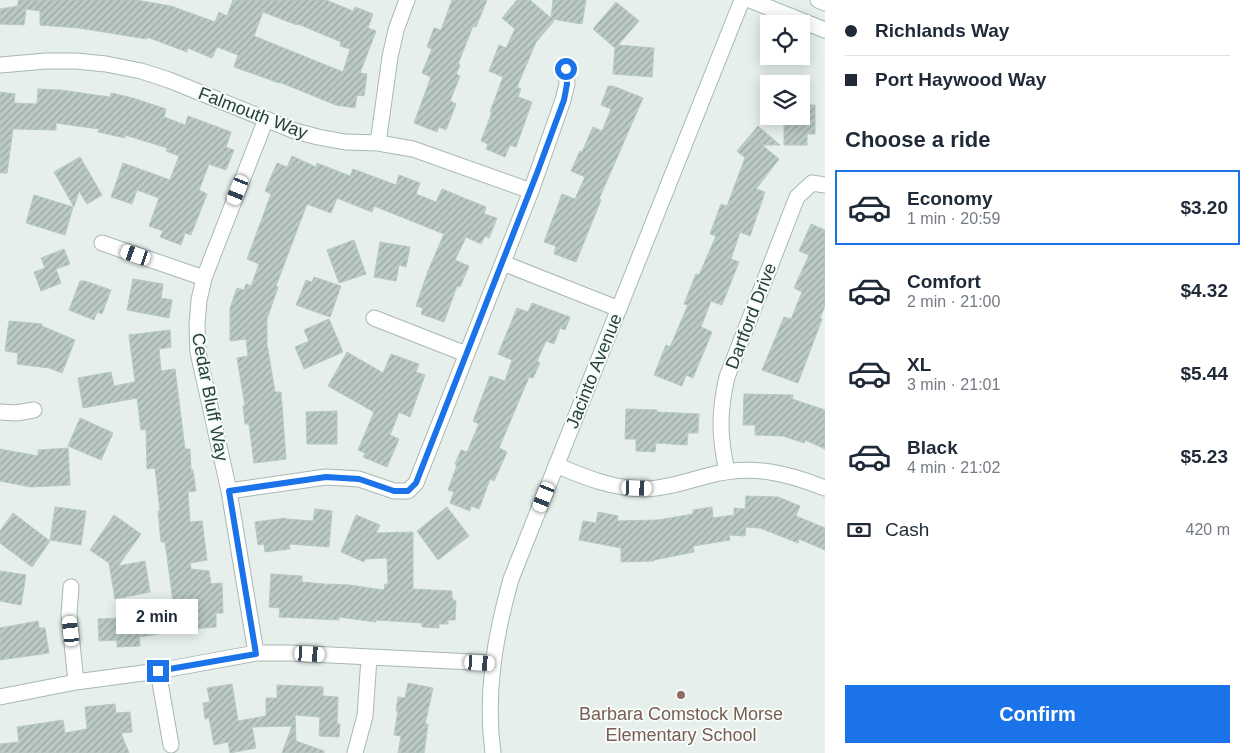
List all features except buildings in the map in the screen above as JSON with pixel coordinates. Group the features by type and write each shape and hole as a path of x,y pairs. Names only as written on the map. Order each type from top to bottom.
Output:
{"street":[{"path":"378,143 390,57 396,30 407,0"},
{"name":"Jacinto Avenue","path":"493,753 490,703 493,664 502,613 511,580 742,0"},
{"path":"750,0 825,30"},
{"path":"818,0 825,3"},
{"name":"Falmouth Way","path":"0,65 46,61 76,61 123,68 169,80 295,131 345,142 378,143 413,149 531,191"},
{"path":"229,491 326,477 359,479 394,491 408,491 416,483 531,191 564,100 567,84 566,69"},
{"name":"Cedar Bluff Way","path":"256,654 229,491 198,352 196,324 204,278 266,120"},
{"name":"Dartford Drive","path":"727,471 722,447 720,422 727,377 798,197 812,183 825,185"},
{"path":"102,243 204,278"},
{"path":"503,263 619,309"},
{"path":"374,318 466,354"},
{"path":"0,412 16,413 34,410"},
{"path":"556,464 582,477 604,484 633,488 649,489 678,485 727,471 761,470 795,477 825,488"},
{"path":"71,587 69,614 76,682"},
{"path":"0,697 76,682 158,671 256,654 290,653 493,664"},
{"path":"355,753 365,716 369,658"},
{"path":"158,671 171,745"}],"place":[{"name":"Barbara Comstock Morse Elementary School","path":"681,695"}],"route":[{"path":"158,671 256,654 229,491 326,477 359,479 394,491 408,491 416,483 503,263 564,100 567,84 566,69"}]}
